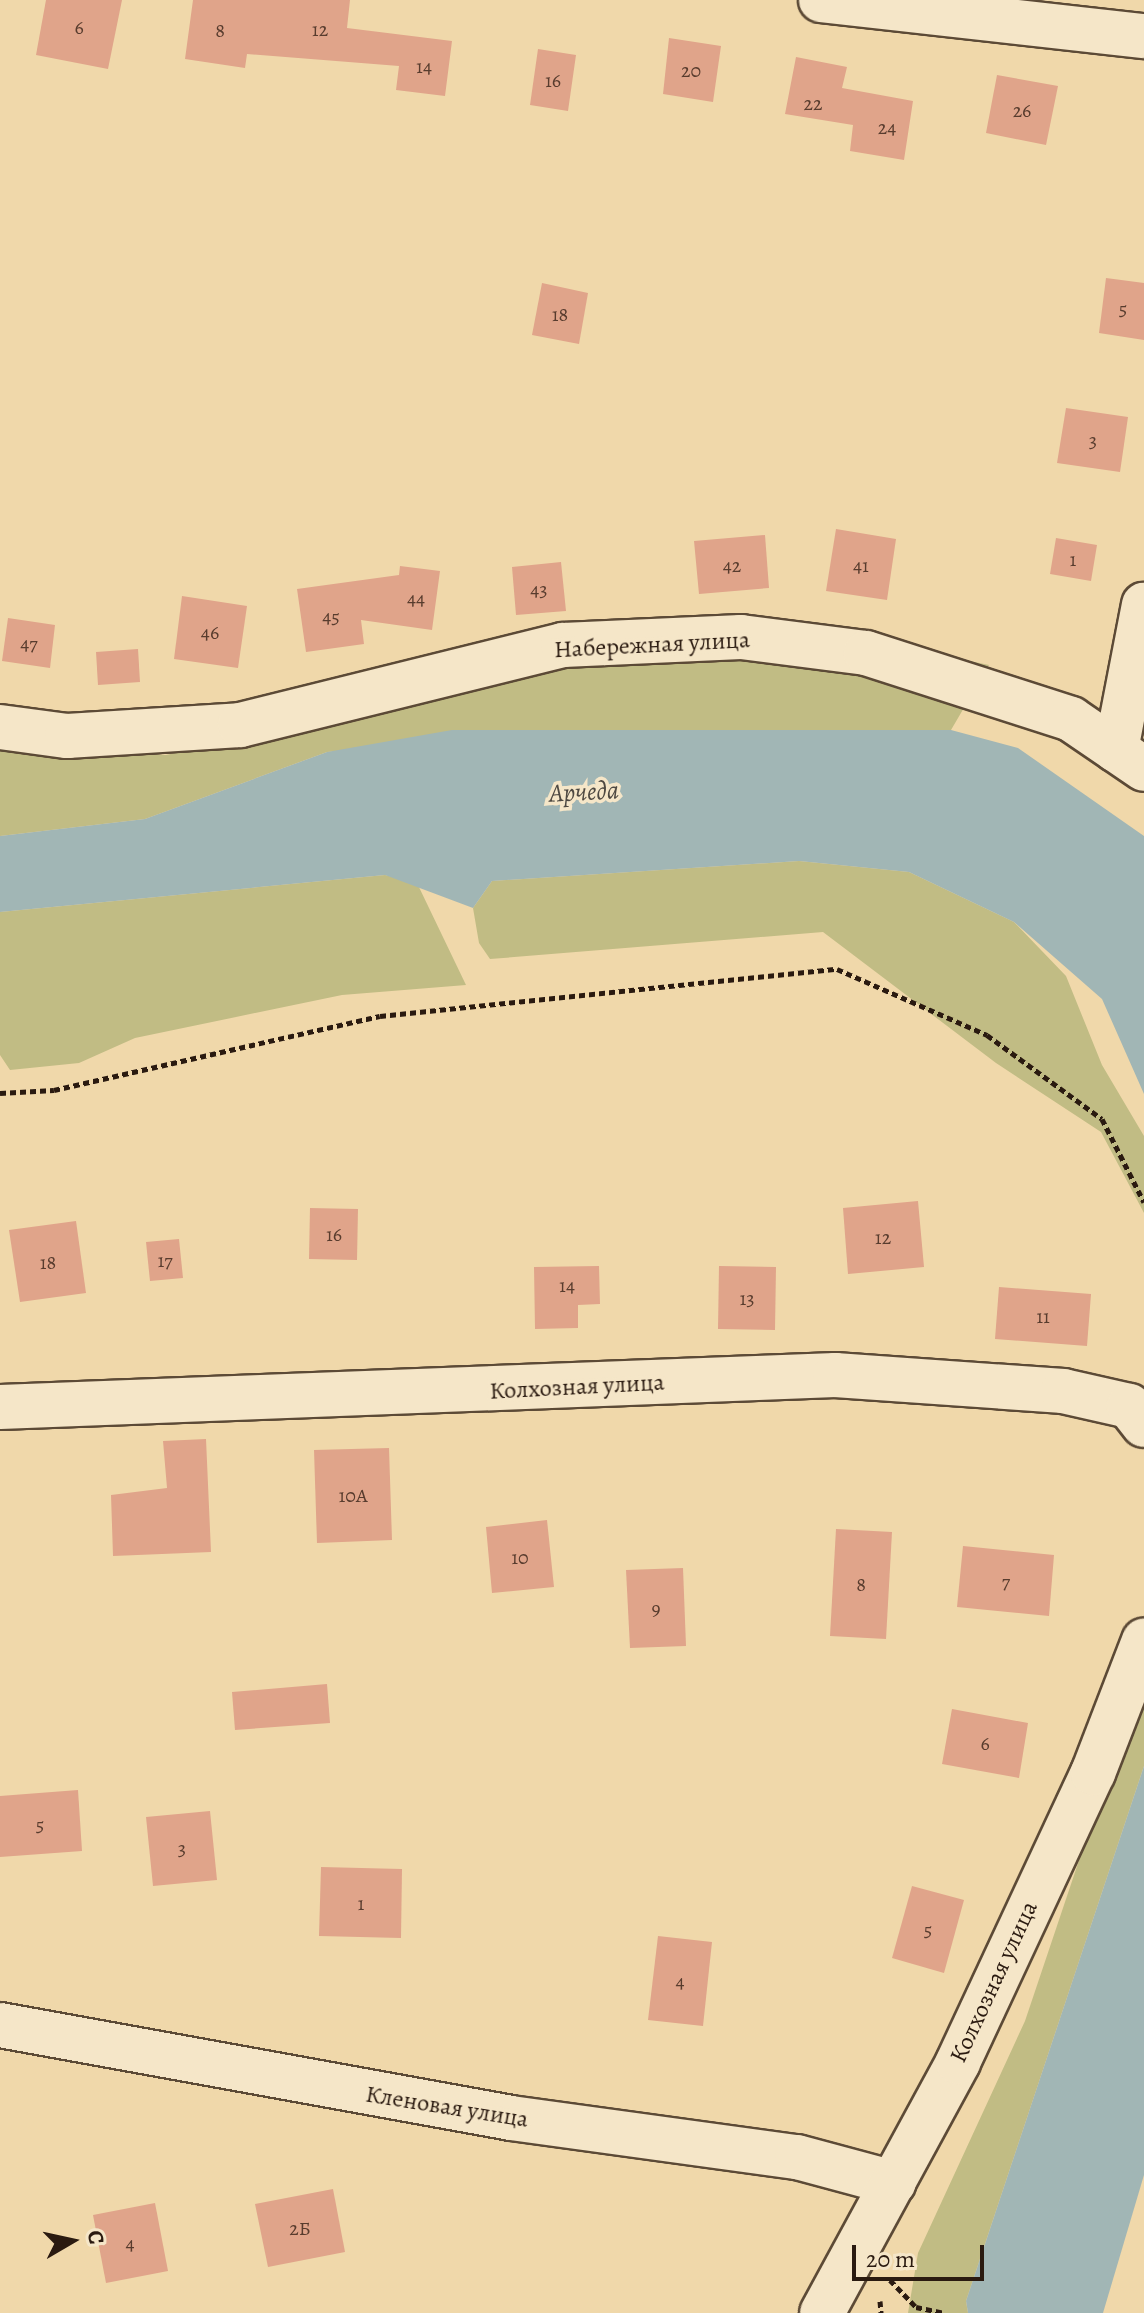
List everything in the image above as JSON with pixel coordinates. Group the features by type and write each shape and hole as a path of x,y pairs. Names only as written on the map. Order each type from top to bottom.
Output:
{"street":[{"path":"821,0 1144,36"},
{"path":"1130,760 1144,605"},
{"name":"Набережная улица","path":"0,727 67,736 240,725 563,645 741,637 866,653 1071,719 1130,760"},
{"name":"Колхозная улица","path":"0,1407 835,1375 1063,1391 1129,1406 1144,1425"},
{"name":"Колхозная улица","path":"822,2313 894,2183 1093,1773 1144,1641"},
{"name":"Кленовая улица","path":"0,2025 511,2118 797,2157 894,2183"}],"path":[{"path":"0,1093 54,1090 380,1016 837,969 987,1035 1102,1119 1144,1202"},
{"path":"859,2247 916,2307 944,2313"}],"shaded area":[{"path":"814,629 989,665 951,730 598,730 327,752 145,819 0,836 0,743 166,755 564,666"},
{"path":"799,861 909,872 1014,922 1066,976 1102,1065 1144,1136 1144,1213 1101,1132 996,1063 823,932 490,959 479,943 473,908 492,881"},
{"path":"385,875 417,883 466,985 342,995 135,1038 79,1063 10,1070 0,1055 0,912"},
{"path":"1144,1667 1144,1766 966,2301 968,2313 908,2313 918,2253 1025,2021"}],"water":[{"name":"Арчеда","path":"452,730 951,730 1018,748 1144,836 1144,1094 1102,999 1014,922 909,872 799,861 492,881 473,908 385,875 0,912 0,836 145,819 327,752"},
{"path":"1144,1766 1144,2175 1103,2313 968,2313 966,2301"}],"building":[{"path":"46,0 122,0 108,69 36,55"},
{"path":"193,0 350,0 347,28 452,41 445,96 396,90 399,66 247,54 245,68 185,59"},
{"path":"669,38 721,46 713,102 663,94"},
{"path":"538,49 576,55 568,111 530,105"},
{"path":"796,57 847,67 842,88 913,101 904,160 850,151 853,125 785,114"},
{"path":"997,75 1058,86 1046,145 986,133"},
{"path":"1106,278 1144,283 1144,340 1099,333"},
{"path":"542,283 588,293 579,344 532,335"},
{"path":"1066,408 1128,417 1120,472 1057,463"},
{"path":"836,529 896,539 887,600 826,591"},
{"path":"765,535 769,588 699,594 694,541"},
{"path":"1056,538 1097,545 1091,581 1050,574"},
{"path":"561,562 566,611 516,615 512,567"},
{"path":"400,566 440,571 432,630 361,620 364,644 306,652 297,589 399,575"},
{"path":"182,596 247,606 238,668 174,659"},
{"path":"8,618 55,625 50,668 2,661"},
{"path":"138,649 140,682 98,685 96,652"},
{"path":"918,1201 924,1267 848,1274 843,1208"},
{"path":"310,1208 358,1209 357,1260 309,1259"},
{"path":"76,1221 86,1293 20,1302 9,1230"},
{"path":"179,1239 183,1278 150,1281 146,1242"},
{"path":"599,1266 600,1304 578,1305 578,1328 535,1329 534,1267"},
{"path":"719,1266 776,1267 775,1330 718,1329"},
{"path":"999,1287 1091,1294 1087,1346 995,1339"},
{"path":"206,1439 211,1552 113,1556 111,1495 167,1488 163,1441"},
{"path":"389,1448 392,1540 317,1543 314,1450"},
{"path":"547,1520 554,1587 492,1593 486,1527"},
{"path":"836,1529 892,1532 886,1639 830,1636"},
{"path":"963,1546 1054,1555 1049,1616 957,1607"},
{"path":"683,1568 686,1646 630,1648 626,1570"},
{"path":"327,1684 330,1723 235,1730 232,1692"},
{"path":"952,1709 1028,1723 1019,1778 942,1764"},
{"path":"78,1790 82,1851 0,1857 0,1796"},
{"path":"210,1811 217,1880 153,1886 146,1817"},
{"path":"321,1867 402,1869 401,1938 319,1936"},
{"path":"912,1886 964,1900 944,1973 892,1958"},
{"path":"658,1936 712,1942 703,2026 648,2020"},
{"path":"333,2189 345,2252 268,2267 255,2204"},
{"path":"155,2203 168,2271 106,2283 93,2215"}]}
